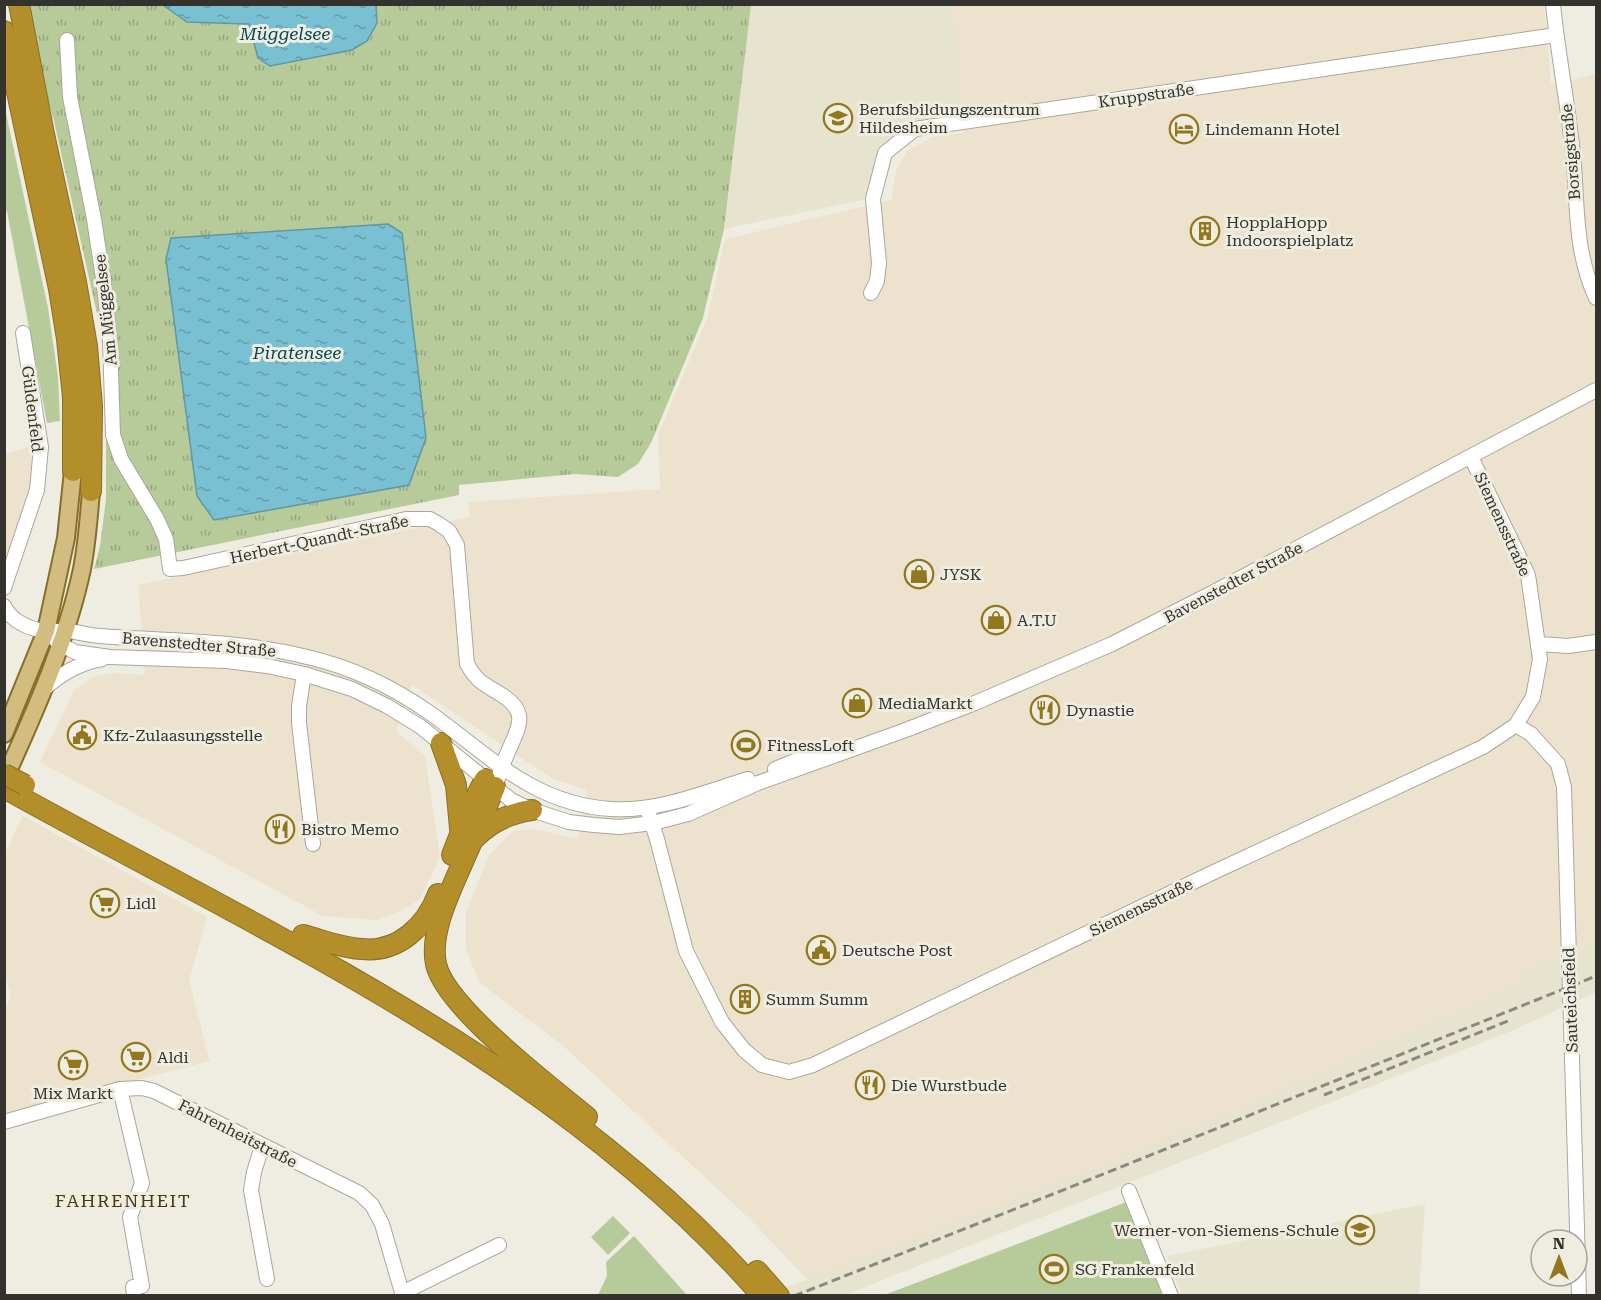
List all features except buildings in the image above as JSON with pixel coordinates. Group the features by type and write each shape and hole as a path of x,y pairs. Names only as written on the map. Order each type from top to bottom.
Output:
{"highway":[{"path":"19,4 87,346 92,406 91,491"},
{"path":"4,31 59,289 67,339 73,397 73,471"},
{"path":"441,743 456,785 466,837 439,923 435,950 436,964 441,976 465,1009 481,1026 587,1117 615,1147"},
{"path":"4,774 16,790 358,981 504,1073 615,1147 636,1164 713,1243 767,1292"},
{"path":"303,935 364,950 377,949 407,937 418,929 434,903 490,783"},
{"path":"16,790 303,935 436,1014 587,1117"},
{"path":"466,837 511,814 532,810"}],"main road":[{"path":"4,734 46,631 66,538 73,471"},
{"path":"4,780 63,637 87,543 91,491"}],"street":[{"name":"Borsigstraße","path":"1553,4 1573,155 1579,239 1584,266 1596,298"},
{"name":"Kruppstraße","path":"871,293 877,281 879,263 873,199 885,153 915,129 1556,35"},
{"name":"Am Müggelsee","path":"67,40 70,97 94,219 104,285 110,341 113,435 121,459 157,519 166,539 170,569"},
{"name":"Güldenfeld","path":"4,588 37,490 41,447 23,333"},
{"name":"Bavenstedter Straße","path":"63,637 75,652 110,657 227,661 267,666 304,674 352,689 387,706 441,743 511,800 532,810 569,822 594,825 619,826 652,823 688,814 758,783 975,703 1112,644 1596,390"},
{"name":"Siemensstraße","path":"647,808 686,951 722,1022 744,1050 762,1065 789,1072 813,1065 1225,867 1483,747 1516,725 1533,697 1540,659 1528,575 1471,457"},
{"name":"Herbert-Quandt-Straße","path":"170,569 394,520 430,519 444,526 453,536 456,545 467,664 476,679 512,701 518,713 517,735 490,783"},
{"path":"4,606 14,619 29,627 46,631"},
{"name":"Bavenstedter Straße","path":"46,631 63,637 99,636 229,643 309,657 359,673 429,712 528,786 576,804 612,809 647,808 756,777 805,757 856,747"},
{"path":"1539,644 1568,646 1596,642"},
{"path":"41,692 51,682 76,667 110,657"},
{"path":"304,674 299,723 313,844"},
{"name":"Sauteichsfeld","path":"1516,725 1531,734 1558,764 1564,787 1579,1296"},
{"name":"Fahrenheitstraße","path":"4,1122 120,1089 142,1088 154,1091 359,1193 372,1205 382,1224 403,1294"},
{"path":"120,1089 142,1183 130,1217 142,1286 133,1287 134,1296"},
{"path":"262,1146 251,1190 267,1279"},
{"path":"1129,1191 1171,1296"},
{"path":"403,1294 499,1245"}],"shaded area":[{"name":"Berufsbildungszentrum Hildesheim","path":"751,5 953,5 963,116 914,121 880,149 872,198 724,229"},
{"path":"953,5 1544,5 1551,85 1596,74 1596,943 1521,972 1520,985 1359,1053 1272,1094 1106,1163 808,1280 749,1218 561,1044 479,982 466,949 466,912 488,857 512,831 533,829 578,839 587,790 553,779 412,685 396,731 425,756 440,857 420,899 401,911 376,920 323,916 40,762 74,690 94,676 116,673 145,675 138,585 470,517 468,502 660,489 658,435 707,319 725,239 891,200 896,171 907,151 932,137 964,133"},
{"path":"35,445 32,483 5,573 5,454"},
{"path":"23,816 207,917 189,981 210,1061 5,1114 5,1010 11,996 4,971 4,855"},
{"path":"1596,943 1596,992 1516,1029 845,1295 765,1296 1106,1163 1272,1094 1359,1053 1519,985 1521,972"},
{"name":"Werner-von-Siemens-Schule","path":"1425,1204 1419,1295 1182,1295 1167,1256"}],"green space":[{"path":"26,5 751,5 724,229 703,318 651,443 638,464 618,477 575,474 459,485 459,495 94,569 100,546 106,499 106,402 103,341 54,121 31,42"},
{"path":"4,104 48,308 58,377 60,421 47,423 5,210"},
{"name":"SG Frankenfeld","path":"1129,1201 1166,1296 882,1296"},
{"path":"613,1216 630,1233 608,1255 591,1237"},
{"path":"634,1236 685,1295 598,1295 607,1276 606,1262"}],"water":[{"name":"Müggelsee","path":"163,5 376,5 377,23 367,41 352,50 270,66 258,58 249,24 187,22"},
{"name":"Piratensee","path":"388,224 402,233 426,438 409,485 214,520 197,496 166,259 171,238"}],"railway":[{"path":"794,1296 1596,976"},
{"path":"1324,1095 1508,1021"}],"place":[{"name":"Berufsbildungszentrum Hildesheim","path":"838,118"},
{"name":"Lindemann Hotel","path":"1184,129"},
{"name":"HopplaHopp Indoorspielplatz","path":"1205,231"},
{"name":"JYSK","path":"919,574"},
{"name":"A.T.U","path":"996,620"},
{"name":"MediaMarkt","path":"857,703"},
{"name":"Dynastie","path":"1045,710"},
{"name":"Kfz-Zulaasungsstelle","path":"82,735"},
{"name":"FitnessLoft","path":"746,745"},
{"name":"Bistro Memo","path":"280,829"},
{"name":"Lidl","path":"105,903"},
{"name":"Deutsche Post","path":"821,950"},
{"name":"Summ Summ","path":"745,999"},
{"name":"Aldi","path":"136,1057"},
{"name":"Mix Markt","path":"73,1065"},
{"name":"Die Wurstbude","path":"870,1085"},
{"name":"Werner-von-Siemens-Schule","path":"1360,1230"},
{"name":"SG Frankenfeld","path":"1054,1269"}],"district":[{"name":"FAHRENHEIT","path":"123,1201"}]}
